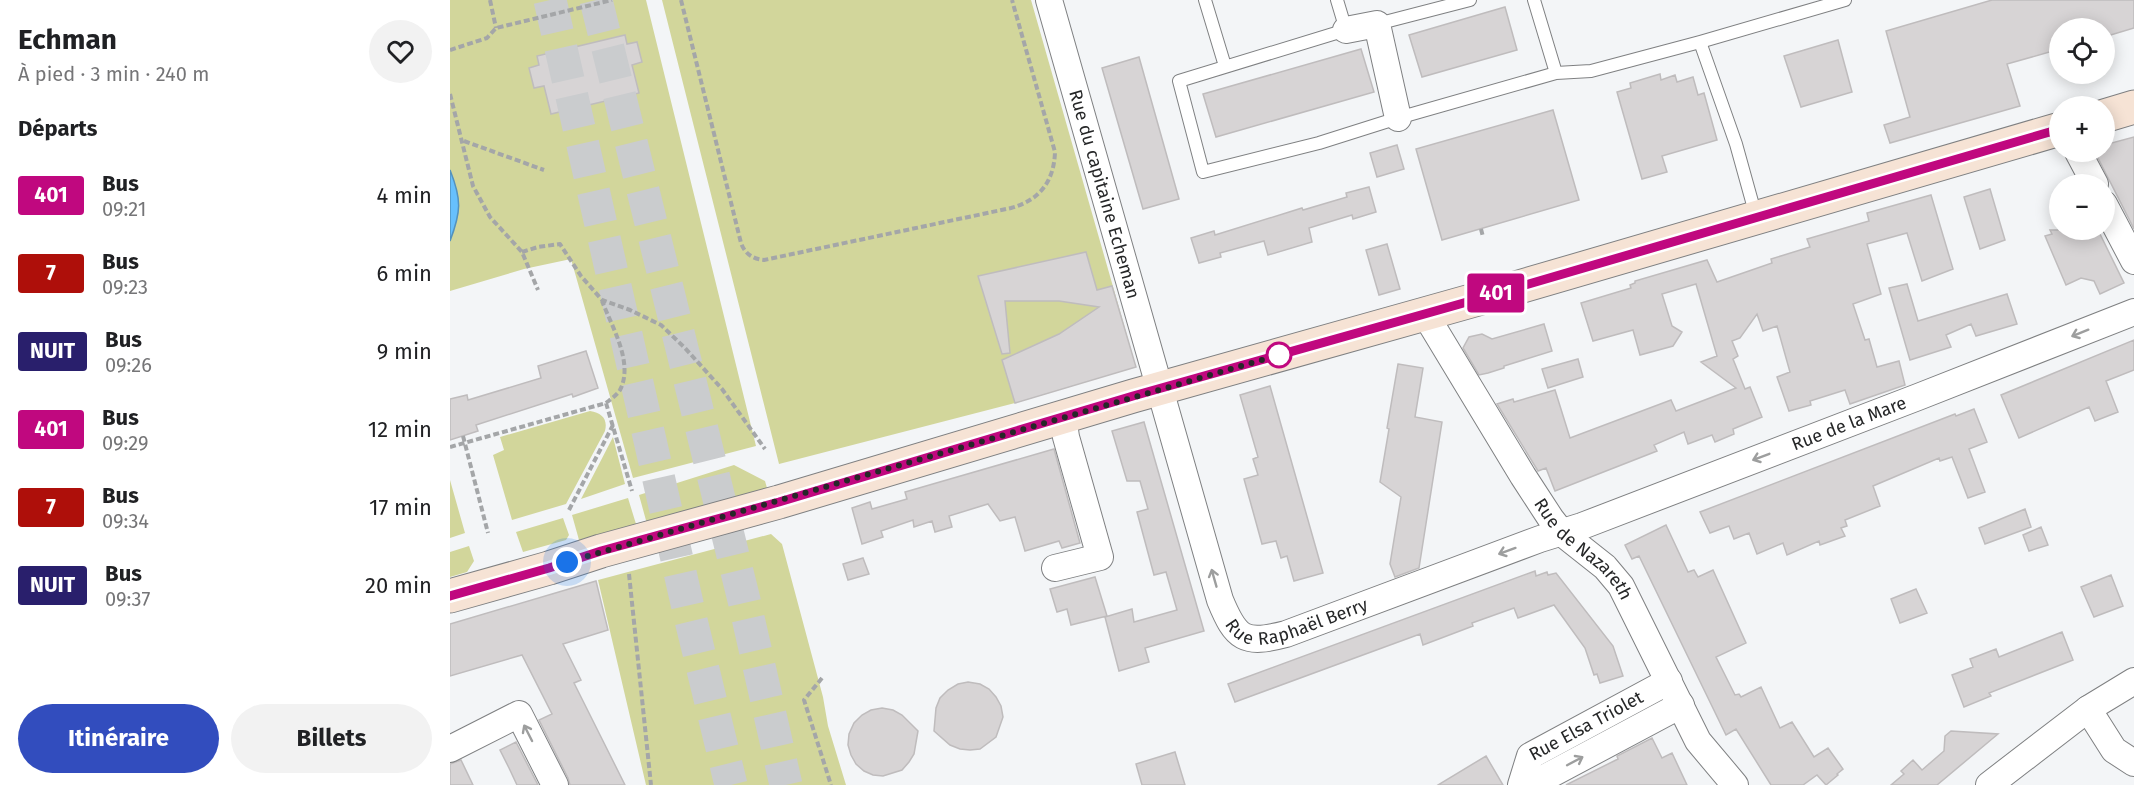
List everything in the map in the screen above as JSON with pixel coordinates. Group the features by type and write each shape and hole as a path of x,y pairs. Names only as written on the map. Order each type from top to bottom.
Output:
{"main road":[{"path":"2115,113 2134,107"},
{"path":"450,596 2049,132"}],"street":[{"name":"Rue du capitaine Echeman","path":"1049,0 1159,389"},
{"path":"1346,30 1377,24 1398,118"},
{"path":"2115,225 2134,261"},
{"name":"Rue de la Mare","path":"1562,533 2134,312"},
{"name":"Rue de Nazareth","path":"1425,314 1522,476 1562,533 1605,567 1621,586 1698,741 1735,785"},
{"name":"Rue Raphaël Berry","path":"1159,389 1220,600 1236,632 1251,639 1266,639 1286,634 1539,539 1562,533"},
{"path":"1055,568 1100,557 1066,437 1063,417"},
{"name":"Rue Elsa Triolet","path":"1521,785 1530,756 1669,681"},
{"path":"1989,785 2088,709 2134,681"},
{"name":"Rue Elsa Triolet","path":"1521,785 1544,778 1681,705"},
{"path":"2088,709 2114,750 2134,763"},
{"path":"450,749 519,714 555,785"}],"lane":[{"path":"1205,0 1226,66"},
{"path":"1337,0 1346,30 1179,81 1203,172 1319,142 1556,73 1591,71 1845,0"},
{"path":"1377,24 1470,0"},
{"path":"1534,0 1556,73"},
{"path":"1700,42 1736,144 1756,217"}],"path":[{"path":"490,0 496,28"},
{"path":"450,50 487,38 496,28 612,0"},
{"path":"681,0 741,243 752,257 765,260 1011,208 1039,195 1051,176 1055,152 1012,0"},
{"path":"450,94 473,186 490,217 522,252 538,290"},
{"path":"463,141 544,170"},
{"path":"1481,229 1484,237"},
{"path":"450,447 606,403 620,391 626,371 622,350 602,300 581,276 560,244 522,252"},
{"path":"602,300 630,310 660,325 685,348 722,389 765,448"},
{"path":"606,403 632,491"},
{"path":"569,510 613,425"},
{"path":"463,436 488,533"},
{"path":"629,574 651,785"},
{"path":"822,678 804,700 831,785"}],"green space":[{"path":"450,0 646,0 756,446 633,478 571,259 524,269 450,291"},
{"path":"662,0 1031,0 1136,367 1015,403 779,464"},
{"path":"590,411 603,417 606,423 605,431 566,504 512,520 493,455 504,450 500,437"},
{"path":"613,437 625,484 581,499"},
{"path":"734,465 765,481 767,488 647,524 639,495"},
{"path":"450,480 465,533 450,538"},
{"path":"628,498 636,524 579,540 572,515"},
{"path":"563,518 569,535 566,540 523,552 516,532"},
{"path":"771,534 782,544 823,697 828,726 846,785 646,785 598,580"},
{"path":"469,546 474,561 467,572 450,577 450,552"}],"water":[{"path":"450,170 457,190 459,206 450,241"}],"building":[{"path":"1992,0 2134,0 2134,28 2115,34 2115,18 2049,18 2049,52 2007,64 2020,106 1890,143 1884,125 1910,117 1886,31"},
{"path":"1505,7 1517,50 1422,77 1409,35"},
{"path":"625,35 627,44 637,42 642,62 632,65 639,93 551,114 544,86 534,88 529,68 539,65 537,56"},
{"path":"1838,40 1852,92 1801,107 1784,56"},
{"path":"1361,49 1374,92 1216,137 1203,94"},
{"path":"1139,57 1179,199 1143,209 1102,68"},
{"path":"1660,74 1661,80 1675,75 1677,82 1693,77 1698,95 1704,93 1717,140 1662,156 1667,172 1642,179 1617,92 1631,88 1630,83"},
{"path":"1553,110 1579,200 1442,240 1416,149"},
{"path":"2134,137 2134,229 2115,191 2115,174 2106,174 2100,162 2115,162 2115,142"},
{"path":"1397,145 1404,169 1377,177 1370,153"},
{"path":"1369,187 1376,212 1353,219 1352,215 1309,228 1312,242 1268,255 1264,241 1220,253 1221,257 1199,263 1191,238 1214,231 1215,235 1302,208 1303,210 1347,197 1346,193"},
{"path":"1990,189 2005,240 1980,249 1964,197"},
{"path":"1931,195 1953,269 1922,281 1907,233 1867,244 1881,294 1853,304 1865,340 1869,339 1877,367 1899,361 1905,385 1850,404 1845,390 1810,401 1811,405 1789,411 1777,377 1790,372 1777,326 1763,331 1757,314 1740,338 1732,341 1738,356 1733,359 1745,389 1750,387 1762,417 1733,429 1734,434 1715,442 1712,435 1688,444 1684,432 1654,445 1657,451 1555,491 1546,468 1538,471 1497,404 1513,399 1514,402 1555,390 1570,438 1671,400 1676,411 1736,388 1701,362 1717,356 1696,284 1662,294 1672,326 1682,332 1673,346 1640,355 1633,330 1593,341 1581,303 1631,288 1630,285 1635,281 1707,260 1717,282 1772,263 1771,259 1810,247 1807,239 1869,221 1867,213"},
{"path":"2049,235 2049,240 2103,240 2124,283 2100,294 2094,281 2081,278 2066,285 2045,236"},
{"path":"1387,244 1400,289 1379,295 1366,250"},
{"path":"1086,252 1097,290 1112,286 1136,367 1015,403 1002,360 1059,334 1099,307 1059,301 1005,301 1010,353 1002,354 978,276"},
{"path":"1907,284 1918,321 2007,294 2017,324 1976,336 1971,324 1946,335 1951,347 1910,360 1889,288"},
{"path":"1544,324 1552,351 1488,373 1479,375 1463,348 1469,337 1482,334 1492,339"},
{"path":"2134,340 2134,370 2106,381 2118,412 2095,421 2089,407 2019,438 2001,395"},
{"path":"586,351 598,388 573,397 572,394 476,425 478,431 450,440 450,399 467,395 468,400 541,378 538,366"},
{"path":"1578,359 1583,377 1548,388 1542,369"},
{"path":"1398,364 1423,368 1415,417 1442,422 1419,568 1395,577 1390,564 1401,497 1380,482"},
{"path":"1270,386 1323,573 1294,581 1287,556 1281,558 1276,541 1262,544 1244,479 1258,475 1253,459 1258,457 1240,395"},
{"path":"1974,409 1987,442 1969,449 1985,492 1968,498 1952,457 1940,461 1939,458 1873,486 1880,506 1845,520 1847,526 1841,528 1845,536 1820,545 1819,541 1787,555 1783,543 1757,554 1749,533 1734,539 1729,526 1710,533 1700,512 1955,414 1956,416"},
{"path":"1144,422 1204,631 1145,648 1149,662 1119,671 1105,617 1132,609 1134,622 1177,610 1166,572 1154,575 1137,512 1148,509 1140,481 1127,481 1112,431"},
{"path":"1054,449 1080,543 1062,548 1059,541 1025,551 1015,517 1000,521 988,504 949,516 952,527 935,532 932,521 914,527 913,520 881,531 883,537 862,544 852,508 870,502 872,509 907,499 905,492"},
{"path":"2025,509 2031,527 1985,544 1979,528"},
{"path":"1666,525 1688,572 1694,570 1698,577 1713,570 1746,643 1716,657 1735,695 1739,694 1741,697 1761,687 1780,728 1792,722 1814,757 1828,748 1843,769 1826,785 1817,775 1803,785 1771,785 1736,729 1726,735 1639,556 1632,559 1625,545"},
{"path":"2041,527 2048,545 2029,551 2023,535"},
{"path":"863,558 869,574 848,580 843,564"},
{"path":"1535,571 1536,576 1547,572 1548,575 1556,573 1613,646 1623,676 1600,683 1597,674 1594,675 1585,648 1554,605 1518,618 1514,608 1472,623 1473,626 1423,645 1420,634 1235,702 1228,684"},
{"path":"2111,575 2123,606 2094,617 2081,587"},
{"path":"1095,577 1107,616 1071,625 1067,609 1057,612 1050,589"},
{"path":"596,581 608,630 563,644 581,680 574,683 625,785 570,785 539,720 552,714 522,655 450,676 450,624"},
{"path":"1916,589 1927,613 1900,623 1891,599"},
{"path":"2062,632 2073,660 1989,693 1991,696 1964,707 1952,675 1973,667 1970,659 1996,649 1999,657"},
{"path":"968,682 980,684 989,689 1001,706 1003,717 996,737 980,749 960,749 950,745 934,731 936,708 940,698 958,684"},
{"path":"882,708 902,715 918,731 914,754 909,762 902,770 883,776 864,771 856,764 848,745 849,734 854,723 871,710"},
{"path":"1951,731 1998,734 1937,785 1891,785 1904,774 1901,771 1913,760 1922,770 1944,751 1945,736"},
{"path":"1652,738 1662,758 1672,753 1687,785 1566,785 1618,759 1617,756"},
{"path":"516,742 538,785 517,785 500,750"},
{"path":"1175,752 1185,785 1142,785 1136,764"},
{"path":"1486,756 1503,785 1438,785"},
{"path":"461,760 473,785 450,785 450,764"}],"tunnel":[{"path":"550,0 689,612 731,785"},
{"path":"596,0 744,600 786,785"}],"bus line":[{"name":"401","path":"450,596 950,452 1146,392 1460,304 2049,132"}],"route":[{"path":"567,562 1286,353 1279,355"}]}
